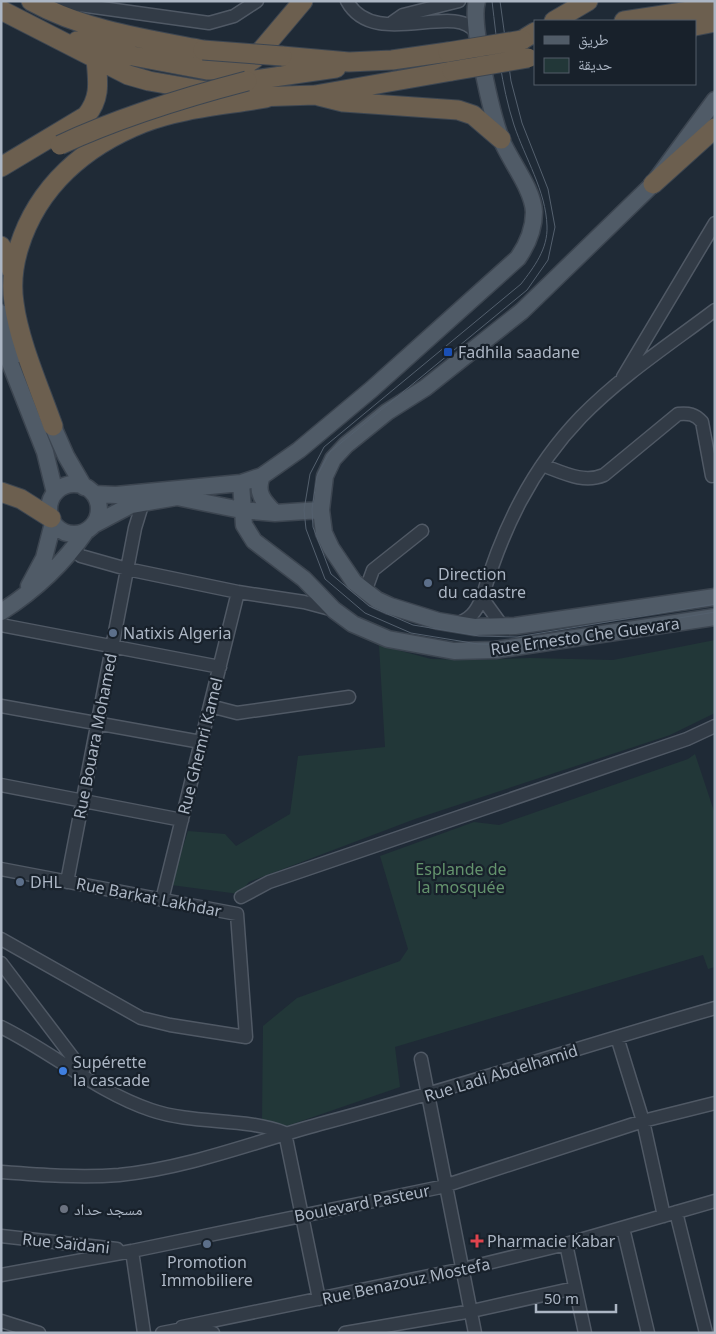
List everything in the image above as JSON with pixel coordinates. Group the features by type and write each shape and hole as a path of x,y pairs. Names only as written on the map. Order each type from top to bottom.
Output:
{"highway":[{"path":"31,1 50,12 132,37 203,50 349,62 392,60"},
{"path":"45,32 133,56 207,70 227,70 243,66 254,59 303,1"},
{"path":"556,20 588,1"},
{"path":"630,20 715,7"},
{"path":"1,10 128,75 149,82 238,96 266,98"},
{"path":"696,26 715,22"},
{"path":"1,179 60,145 108,123 247,81 448,52 530,36"},
{"path":"12,271 24,231 34,210 53,182 75,162 112,137 145,122 266,98 315,94 531,57"},
{"path":"1,167 86,116 95,105 98,94 96,59"},
{"path":"315,94 344,102 458,110 473,115 501,139"},
{"path":"653,184 715,128"},
{"path":"1,246 12,271 16,315 53,426"},
{"path":"1,492 22,500 52,521"}],"main road":[{"path":"22,598 44,558 52,521 49,507 56,493 72,484 89,490 116,495 241,483 262,476 299,450 372,389 518,258 530,236 534,210 501,139 476,33 477,1"},
{"name":"Rue Ernesto Che Guevara","path":"715,100 653,184 522,311 425,388 387,412 346,445 333,459 325,476 321,510 324,533 330,548 343,569 365,592 376,600 403,611 454,624 503,627 715,597"},
{"path":"1,313 66,456 89,490 99,511 90,527 72,549 2,617"},
{"path":"1,340 45,452 56,493"},
{"path":"262,476 258,485 260,495 275,512"},
{"name":"Rue Ernesto Che Guevara","path":"241,483 241,510 244,525 254,541 304,579 334,610 353,624 388,638 454,651 512,648 715,617"},
{"path":"52,521 64,532 72,534 90,527 122,508 143,502 177,497 241,510 275,512 321,510"}],"street":[{"path":"51,1 209,23 234,16 257,1"},
{"path":"347,1 359,14 369,19 406,23 442,18 458,18 470,23 476,33"},
{"path":"392,22 403,15 460,1"},
{"path":"618,385 715,223"},
{"path":"454,624 465,621 475,613 482,598 498,546 525,492 542,465 582,416 618,385 715,310"},
{"path":"542,465 580,478 595,479 604,475 678,414 687,413 696,415 702,422 712,476"},
{"name":"Rue Bouara Mohamed","path":"67,882 135,528 143,502"},
{"path":"365,592 373,570 422,531"},
{"path":"72,549 82,556 127,568 238,592 304,602 334,610"},
{"name":"Rue Ghemri Kamel","path":"162,900 238,592"},
{"path":"482,598 503,627"},
{"path":"2,617 112,647 220,667"},
{"path":"210,706 237,713 349,697"},
{"path":"1,706 201,742"},
{"path":"241,898 269,882 687,739 715,726"},
{"path":"1,785 182,820"},
{"name":"Rue Barkat Lakhdar","path":"1,869 237,914 246,1037 170,1025 141,1018 1,939"},
{"path":"1,963 89,1078"},
{"name":"Rue Ladi Abdelhamid","path":"2,1172 84,1177 121,1174 241,1149 285,1133 429,1095 715,1008"},
{"path":"1,1027 128,1101 173,1117 264,1126 285,1133 319,1299"},
{"path":"617,1037 643,1121 664,1216"},
{"path":"421,1059 476,1333"},
{"name":"Boulevard Pasteur","path":"1,1275 132,1251 445,1186 643,1121 715,1103"},
{"name":"Rue Benazouz Mostefa","path":"162,1333 463,1269 566,1244 715,1201"},
{"path":"676,1212 706,1333"},
{"path":"623,1228 648,1333"},
{"name":"Rue Saïdani","path":"1,1236 132,1251"},
{"path":"566,1244 585,1333"},
{"path":"132,1251 144,1333"},
{"path":"345,1333 472,1311 575,1288"},
{"path":"1,1321 39,1333"},
{"path":"182,1330 193,1327 213,1333"}],"green space":[{"path":"715,640 715,713 670,735 415,819 249,882 239,894 171,885 188,831 225,834 236,846 290,814 298,756 385,747 379,645 431,659 530,658 613,660"},
{"name":"Esplande de la mosquée","path":"695,754 715,814 715,967 708,969 703,955 395,1047 400,1087 284,1127 262,1120 263,1026 297,998 400,961 408,949 380,856 474,822 499,825 688,759"}],"tram line":[{"path":"492,1 506,95 514,125 539,187 546,213 547,234 543,250 521,284 324,447 310,474 304,510 306,529 325,579 365,613 411,633 478,644 517,645 715,612"},
{"path":"500,1 511,81 522,123 548,189 555,227 548,260 527,290 330,452 317,476 312,509 313,527 331,574 369,606 413,625 479,636 517,637 715,604"}],"place":[{"name":"Fadhila saadane","path":"448,352"},
{"name":"Direction du cadastre","path":"428,583"},
{"name":"Natixis Algeria","path":"113,633"},
{"name":"DHL","path":"20,882"},
{"name":"Supérette la cascade","path":"63,1071"},
{"name":"مسجد حداد","path":"64,1209"},
{"name":"Pharmacie Kabar","path":"477,1241"},
{"name":"Promotion Immobiliere","path":"207,1244"}]}
